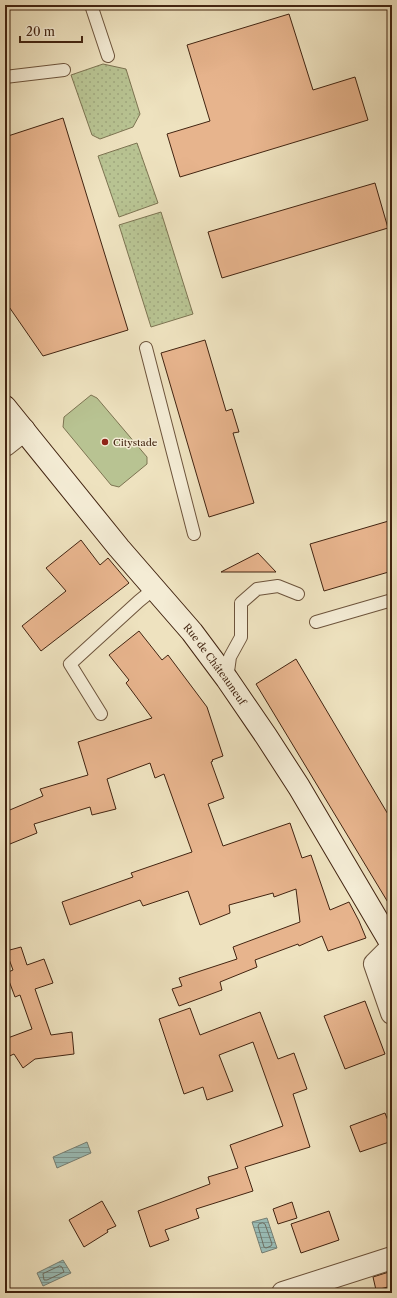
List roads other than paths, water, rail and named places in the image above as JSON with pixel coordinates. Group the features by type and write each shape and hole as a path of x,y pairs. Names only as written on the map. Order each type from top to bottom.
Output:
{"main road":[{"name":"Rue de Châteauneuf","path":"5,407 119,548 192,632 227,679 266,736 298,787 392,946"},
{"path":"5,445 24,430"},
{"path":"392,946 375,964 392,1013"},
{"path":"283,1293 392,1258"}],"lane":[{"path":"91,5 108,56"},
{"path":"5,77 64,70"},
{"path":"146,348 194,534"},
{"path":"227,679 230,657 240,637 240,603 257,590 278,586 298,594"},
{"path":"101,714 70,664 154,588"},
{"path":"316,622 392,600"}],"water":[{"path":"87,1142 91,1153 57,1168 53,1157"},
{"path":"267,1218 277,1248 262,1253 252,1222"},
{"path":"63,1260 71,1273 43,1286 37,1273"}],"place":[{"name":"Citystade","path":"105,442"}]}
